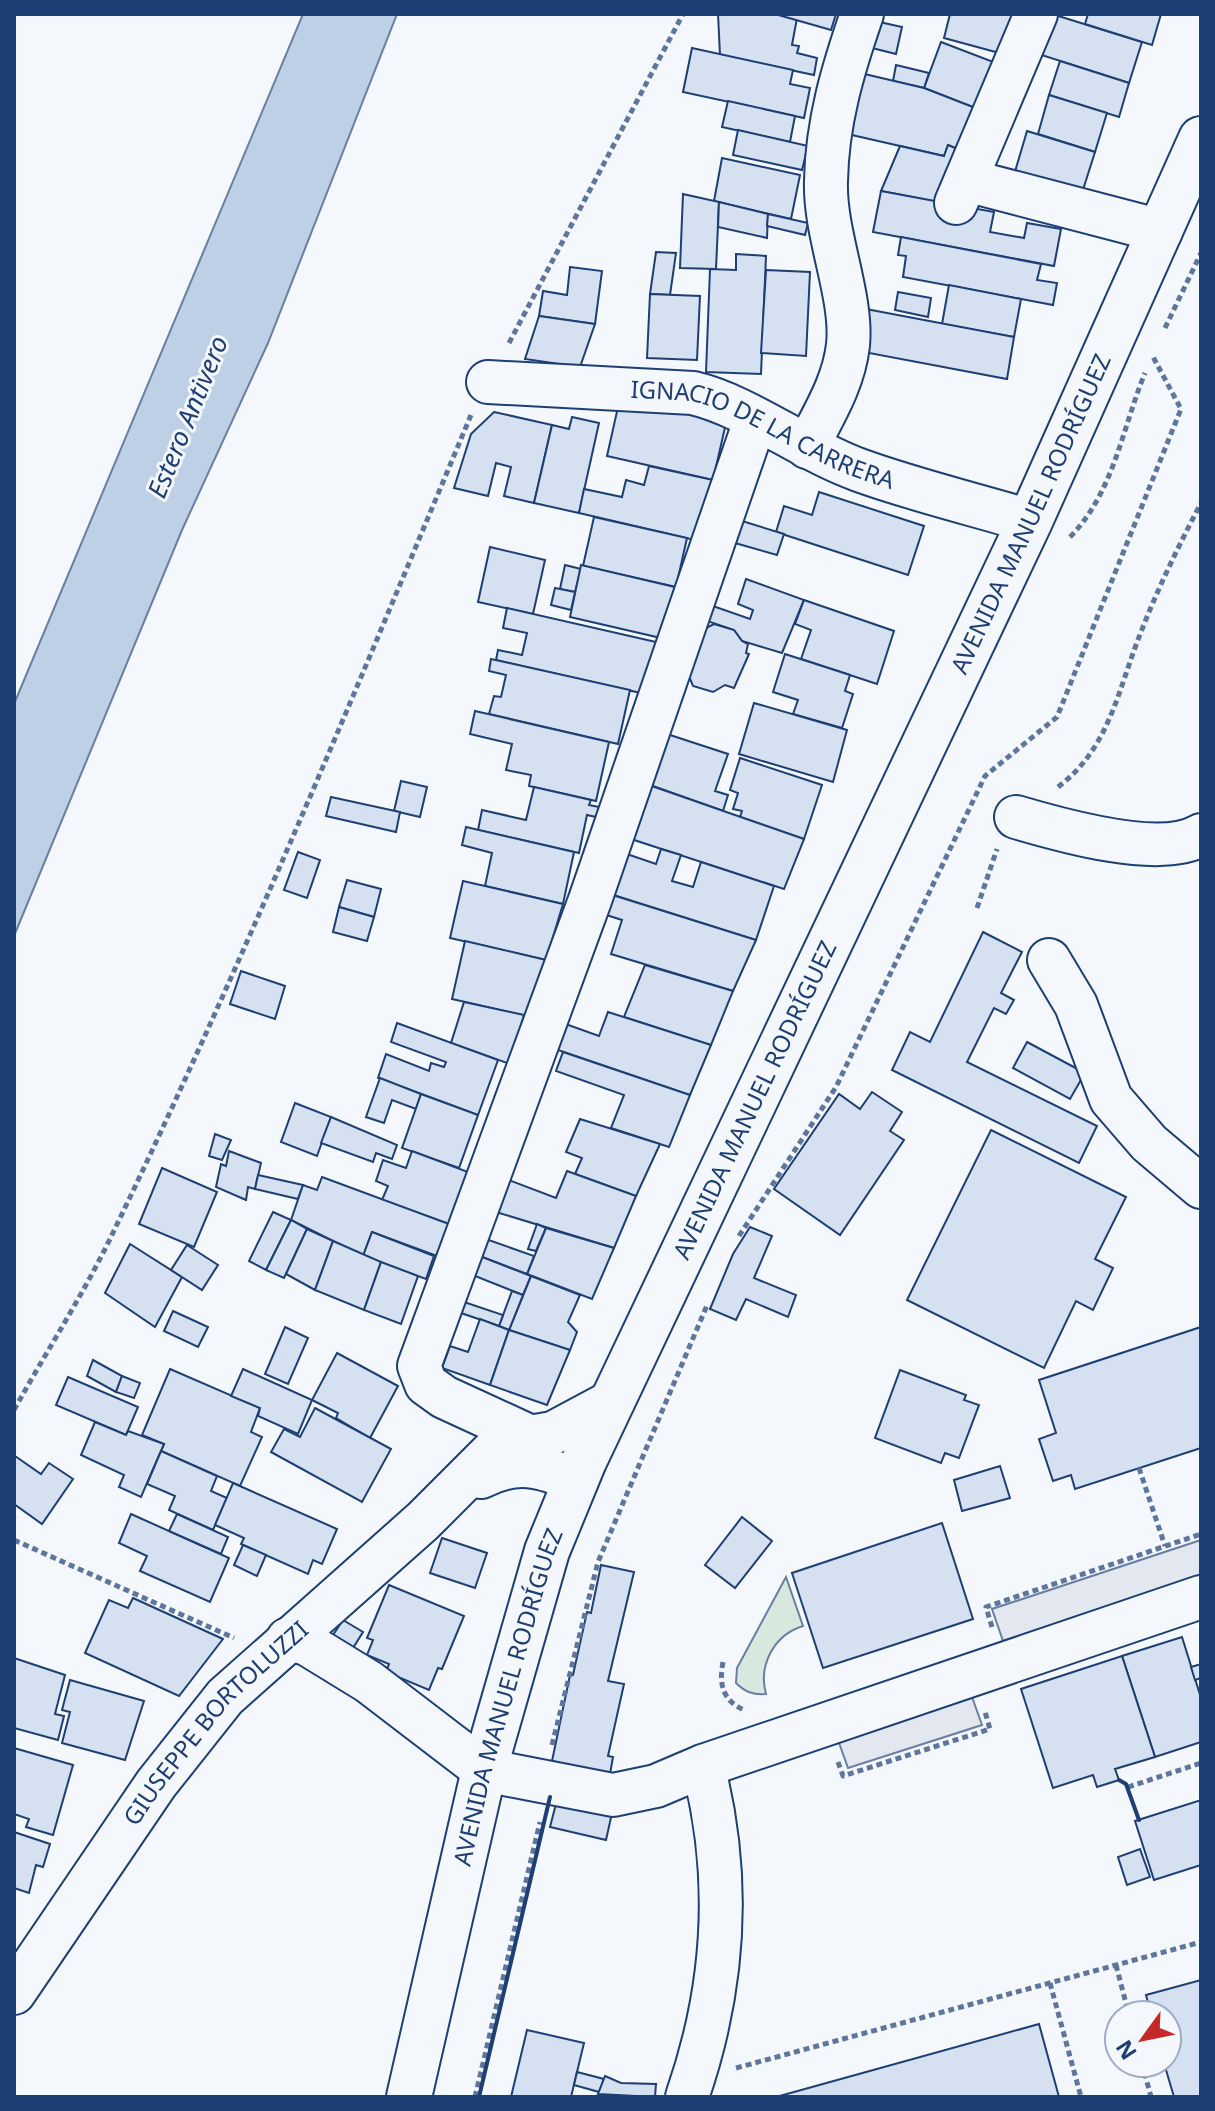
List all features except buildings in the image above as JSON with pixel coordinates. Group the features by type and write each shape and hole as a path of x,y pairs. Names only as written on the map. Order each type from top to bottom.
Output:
{"main road":[{"name":"AVENIDA MANUEL RODRÍGUEZ","path":"409,2097 484,1770 547,1551 611,1402 1046,532 1161,231 1201,139"}],"street":[{"path":"807,447 841,378 848,342 825,184 828,136 840,77 862,14"},
{"path":"1036,14 961,192 1161,231"},
{"name":"IGNACIO DE LA CARRERA","path":"488,382 693,393 721,400 755,421 859,470 1046,532"},
{"path":"531,1437 444,1397 426,1384 419,1366 590,900 755,421"},
{"path":"1016,817 1079,835 1146,844 1193,840 1201,835"},
{"path":"1049,960 1076,1005 1111,1099 1149,1143 1201,1187"},
{"path":"459,1488 498,1446 553,1433 611,1402"},
{"path":"459,1488 498,1468 523,1463 576,1481"},
{"name":"GIUSEPPE BORTOLUZZI","path":"14,1993 156,1784 225,1697 459,1488"},
{"path":"280,1647 307,1644 369,1682 484,1770 613,1795 656,1786 703,1766 1201,1597"},
{"path":"687,2097 706,2043 722,1927 722,1875 715,1814 703,1766"}],"path":[{"path":"14,1410 107,1243 357,692 465,429 581,201 683,14"},
{"path":"1046,532 1083,523 1119,456 1136,395 1152,355 1201,253"},
{"path":"736,1241 836,1087 985,776 1057,717 1181,409 1152,355"},
{"path":"977,908 1005,825 1069,779 1097,748 1115,711 1140,633 1201,503"},
{"path":"550,1751 598,1562 712,1294"},
{"path":"1139,1468 1165,1546"},
{"path":"995,1637 986,1607 1201,1534"},
{"path":"14,1540 280,1647"},
{"path":"723,1662 720,1680 724,1693 732,1704 754,1712"},
{"path":"833,1746 843,1776 990,1729 983,1706"},
{"path":"1128,1787 1201,1763"},
{"path":"475,2097 544,1806"},
{"path":"735,2068 1201,1942"},
{"path":"1116,1965 1125,1999"},
{"path":"1050,1983 1081,2097"}],"shaded area":[{"path":"1201,1540 1201,1575 1003,1641 992,1609"},
{"path":"786,1577 803,1626 776,1644 764,1672 766,1694 757,1694 736,1683 737,1668"},
{"path":"972,1697 982,1725 848,1768 838,1740"}],"water":[{"name":"Estero Antivero","path":"303,14 397,14 268,343 182,530 14,936 14,704"}],"wall":[{"path":"1119,1780 1126,1784 1139,1820"},
{"path":"479,2097 550,1797"}]}
